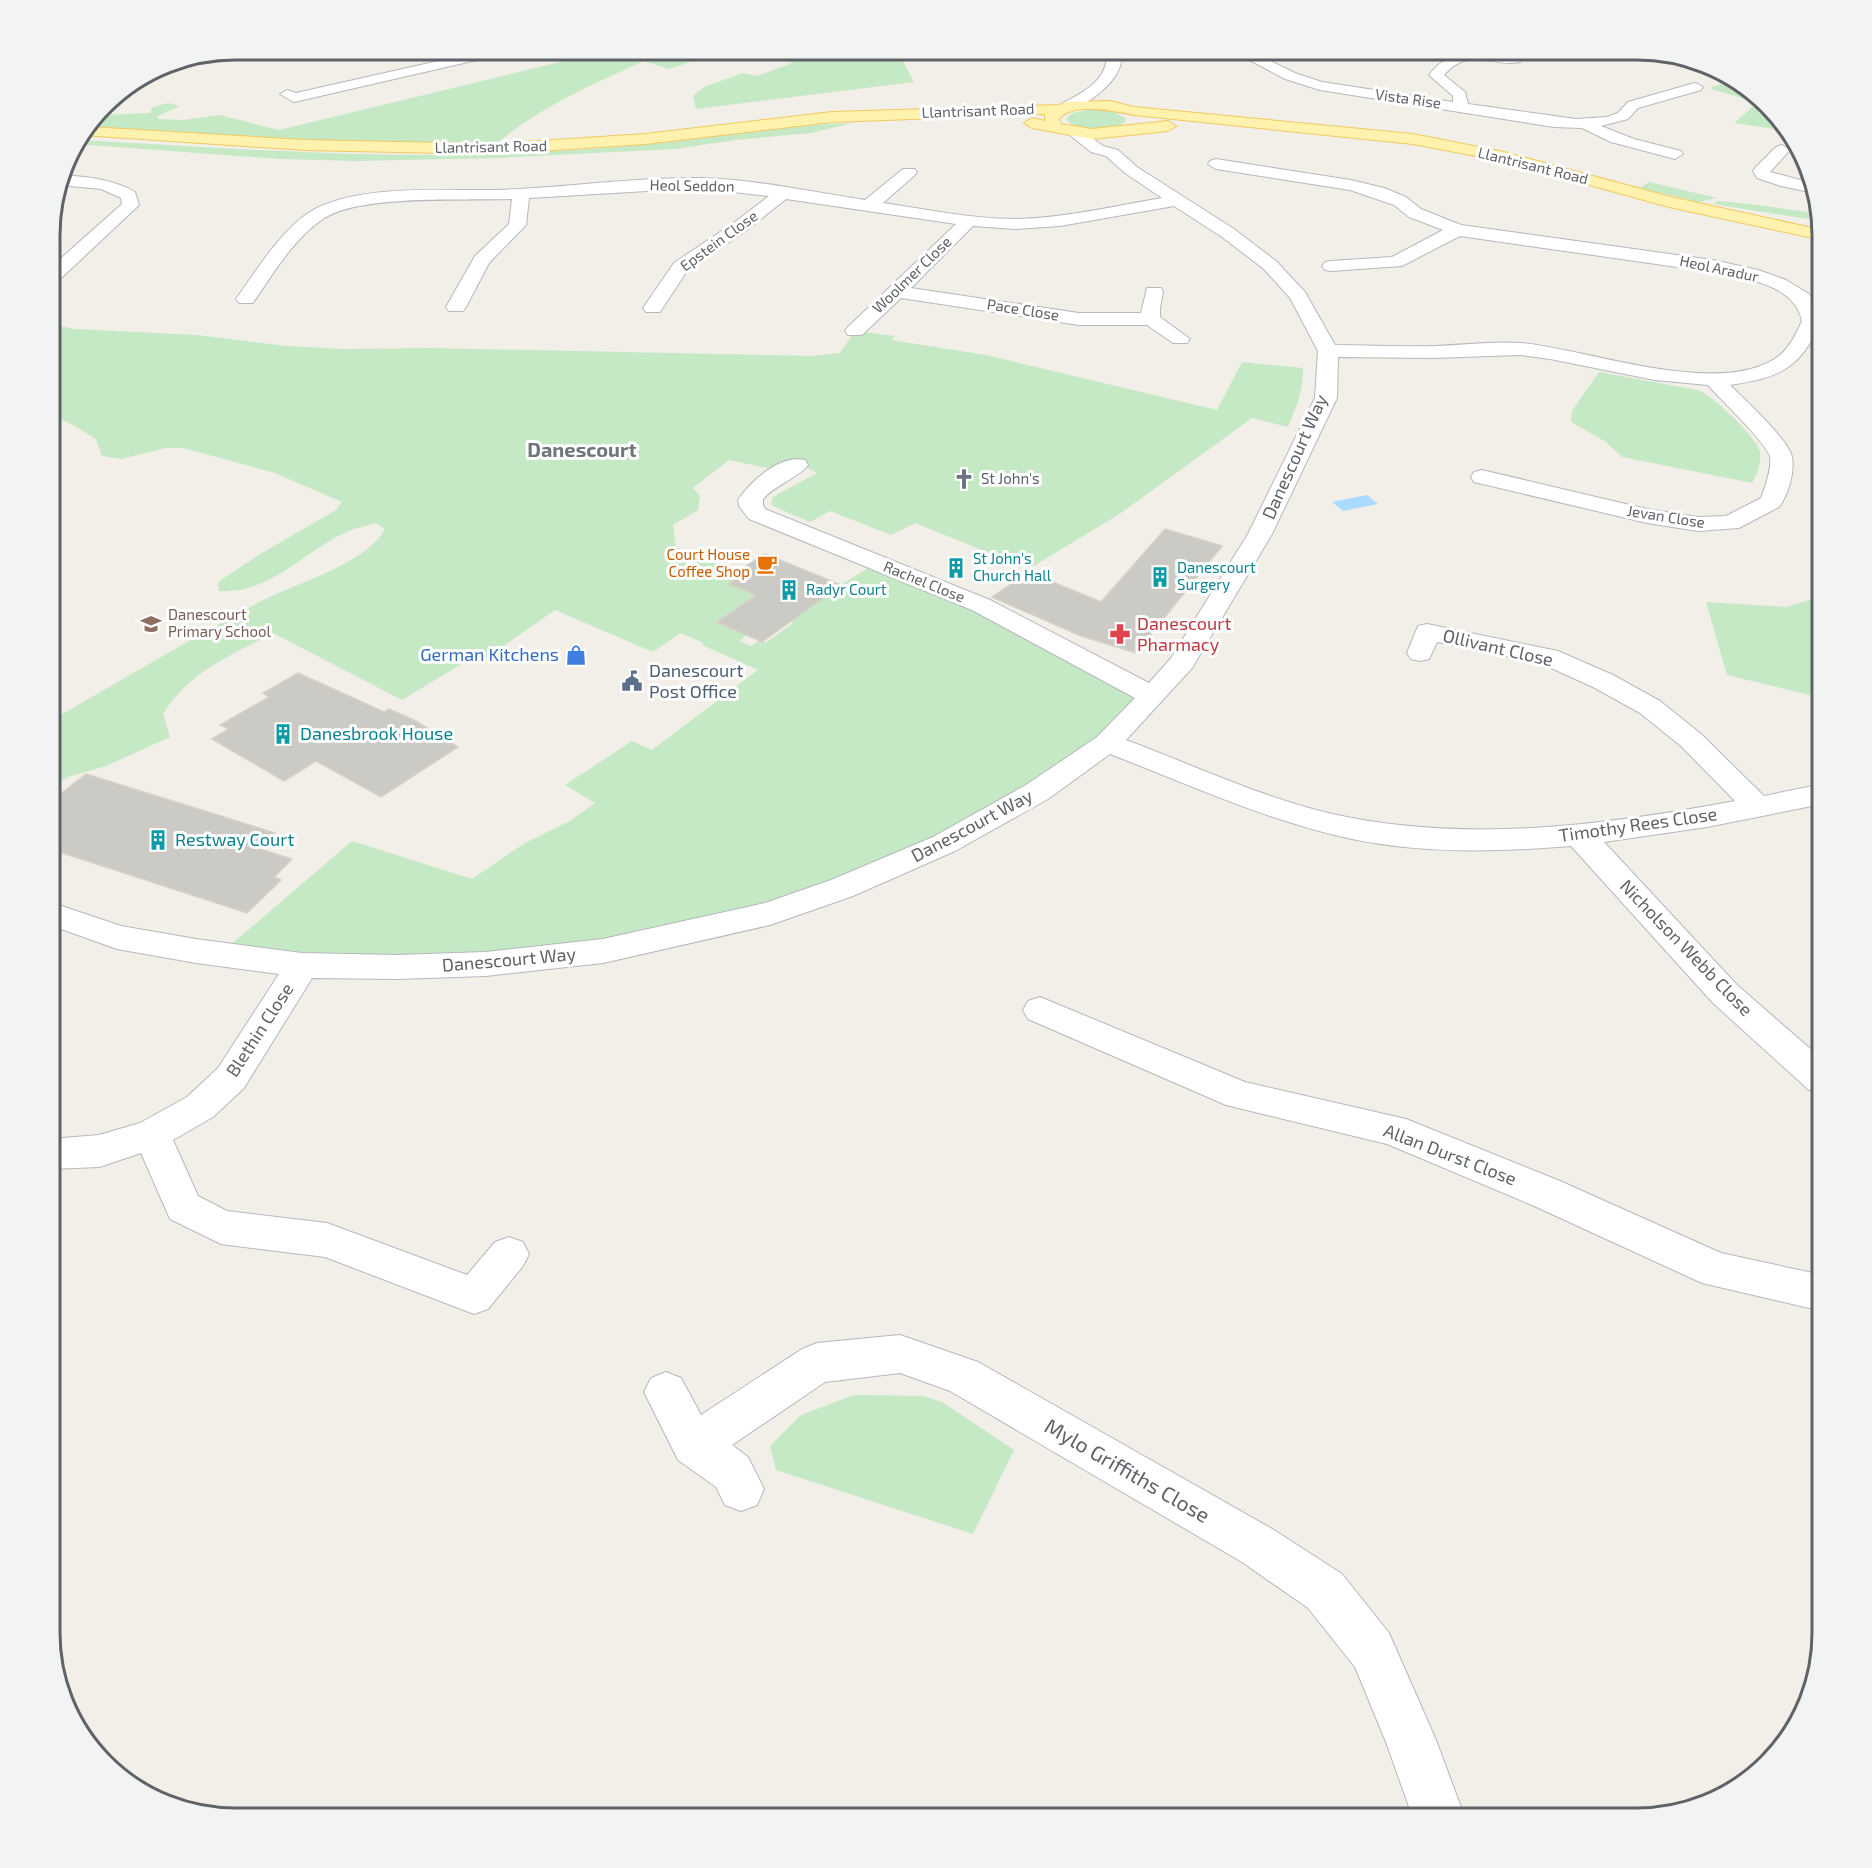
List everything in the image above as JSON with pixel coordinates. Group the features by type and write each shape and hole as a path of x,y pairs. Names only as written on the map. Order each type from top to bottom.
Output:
{"main road":[{"name":"Llantrisant Road","path":"94,132 305,145 491,148 645,139 832,117 1064,108 1095,104 1238,122 1413,139 1504,157 1670,202 1812,233"},
{"name":"Llantrisant Road","path":"1064,108 1052,114 1051,119 1069,130"},
{"path":"1128,109 1140,116 1142,120 1131,130"},
{"name":"Llantrisant Road","path":"895,114 991,117 1106,134 1238,122"}],"street":[{"path":"411,60 427,68"},
{"path":"287,94 294,98 461,60"},
{"path":"1064,108 1101,88 1115,60"},
{"name":"Vista Rise","path":"1262,60 1290,76 1320,86 1554,122 1585,123 1623,116 1633,105"},
{"path":"1456,60 1440,68 1436,75 1460,95 1461,106"},
{"path":"194,65 216,61"},
{"name":"Vista Rise","path":"1612,103 1633,105 1695,87"},
{"path":"1101,88 1120,100 1128,109"},
{"name":"Vista Rise","path":"1585,123 1603,135 1618,141 1675,154"},
{"path":"1069,130 1097,149 1112,153 1131,170 1226,232 1270,265 1298,296 1328,351"},
{"path":"1112,153 1121,148 1131,130"},
{"path":"1782,150 1761,171 1763,175 1805,186"},
{"name":"Heol Aradur","path":"1216,164 1351,185 1378,192 1400,201 1415,213 1457,230 1713,265 1770,281 1796,294 1808,305 1812,321 1799,346 1786,361 1766,371 1743,377 1714,380 1664,375 1522,349 1328,351"},
{"path":"870,205 909,179"},
{"path":"60,269 131,204 129,196 120,190 96,183 69,181"},
{"name":"Heol Seddon","path":"246,299 293,235 317,215 345,202 374,198 521,195 698,183 728,185 969,220 1015,224 1060,221 1177,200"},
{"name":"Epstein Close","path":"652,299 680,267 741,226 783,193"},
{"path":"456,307 481,260 517,225 521,195"},
{"name":"Woolmer Close","path":"855,330 969,220"},
{"path":"1331,266 1395,262 1457,230"},
{"name":"Pace Close","path":"895,291 1079,319 1151,319"},
{"path":"1154,292 1150,308 1151,319 1180,339"},
{"name":"Danescourt Way","path":"60,917 117,937 196,951 302,964 397,967 498,963 603,951 770,913 842,888 944,844 1037,792 1107,743 1153,696 1182,662 1260,534 1326,398 1328,351"},
{"name":"Jevan Close","path":"1482,477 1647,516 1698,524 1731,523 1771,502 1778,484 1781,456 1770,440 1714,380"},
{"name":"Rachel Close","path":"797,465 758,477 750,500 751,506 757,513 981,605 1153,696"},
{"name":"Ollivant Close","path":"1420,653 1427,632 1548,657 1603,681 1650,707 1691,740 1758,807"},
{"name":"Timothy Rees Close","path":"1107,743 1279,809 1354,829 1409,836 1477,840 1580,836 1812,797"},
{"name":"Nicholson Webb Close","path":"1580,836 1725,994 1812,1071"},
{"name":"Blethin Close","path":"60,1153 99,1150 152,1134 200,1107 231,1077 302,964"},
{"name":"Allan Durst Close","path":"1040,1010 1239,1095 1393,1130 1546,1193 1716,1270 1812,1291"},
{"path":"152,1134 184,1207 221,1227 327,1240 474,1296 509,1254"},
{"name":"Mylo Griffiths Close","path":"694,1445 818,1363 900,1354 963,1376 1258,1546 1325,1591 1372,1650 1411,1740 1435,1808"},
{"path":"666,1392 694,1445 732,1472 741,1489"}],"green space":[{"path":"566,60 696,60 669,69 644,61 548,108 496,144 262,139 96,128 108,115 150,113 153,107 168,103 180,106 158,116 158,119 183,120 220,115 279,130"},
{"path":"781,60 902,60 914,82 696,109 693,96 704,87 743,73 757,76 792,63"},
{"path":"1725,83 1749,101 1709,88"},
{"path":"1754,105 1776,129 1734,123"},
{"path":"1095,109 1112,111 1126,119 1125,122 1112,128 1095,130 1078,127 1066,119 1072,113"},
{"path":"853,123 811,133 736,140 675,149 495,158 357,161 281,159 85,145 88,140 365,154 480,154 622,147"},
{"path":"1649,182 1717,198 1698,202 1640,188"},
{"path":"1718,201 1811,213 1812,220 1713,204"},
{"path":"60,326 75,329 197,335 286,346 344,349 431,348 811,356 840,353 855,331 895,336 891,340 986,355 1217,410 1242,362 1303,368 1299,398 1288,427 1252,418 1121,513 1029,569 915,523 891,535 830,511 810,522 771,504 773,497 817,473 806,467 786,462 768,468 729,460 693,488 700,496 698,510 673,525 676,547 737,572 727,578 733,581 729,584 756,595 747,635 739,641 751,646 759,641 765,643 793,623 786,619 876,563 1153,696 1107,743 842,888 486,964 220,954 352,841 472,879 525,843 570,821 595,803 565,785 632,741 652,750 758,670 680,633 653,652 555,610 482,661 473,657 402,700 273,633 226,657 186,686 163,714 170,737 106,766 68,777 60,782 60,715 256,604 345,563 375,542 385,529 376,523 354,529 257,585 239,590 219,591 218,582 257,556 336,510 342,502 275,473 183,448 166,448 121,459 102,456 96,439 66,421 60,420"},
{"path":"1599,372 1704,393 1740,424 1758,447 1760,461 1752,483 1622,457 1606,442 1571,422 1572,411"},
{"path":"1812,599 1812,696 1727,675 1706,602 1787,607"},
{"path":"854,1395 923,1396 942,1402 1014,1450 973,1534 776,1470 770,1446 801,1415"}],"water":[{"path":"1367,495 1378,504 1343,511 1332,502"}],"building":[{"path":"1165,529 1222,546 1136,653 1081,636 992,597 1029,572 1101,602"},
{"name":"Radyr Court","path":"765,554 841,585 762,642 717,622 756,595 729,584 733,581 726,579"},
{"name":"Danesbrook House","path":"298,673 384,712 389,709 414,720 458,747 381,797 316,761 284,781 212,739 229,729 220,725 269,697 263,693"},
{"name":"Restway Court","path":"86,774 275,833 257,848 292,859 274,877 281,880 247,913 60,852 60,794"}],"place":[{"name":"St John's","path":"964,479"},
{"name":"Court House Coffee Shop","path":"767,564"},
{"name":"St John's Church Hall","path":"956,568"},
{"name":"Danescourt Surgery","path":"1160,577"},
{"name":"Radyr Court","path":"789,590"},
{"name":"Danescourt Primary School","path":"151,624"},
{"name":"Danescourt Pharmacy","path":"1120,634"},
{"name":"German Kitchens","path":"576,655"},
{"name":"Danescourt Post Office","path":"632,681"},
{"name":"Danesbrook House","path":"283,734"},
{"name":"Restway Court","path":"158,840"}],"district":[{"name":"Danescourt","path":"582,450"}]}
